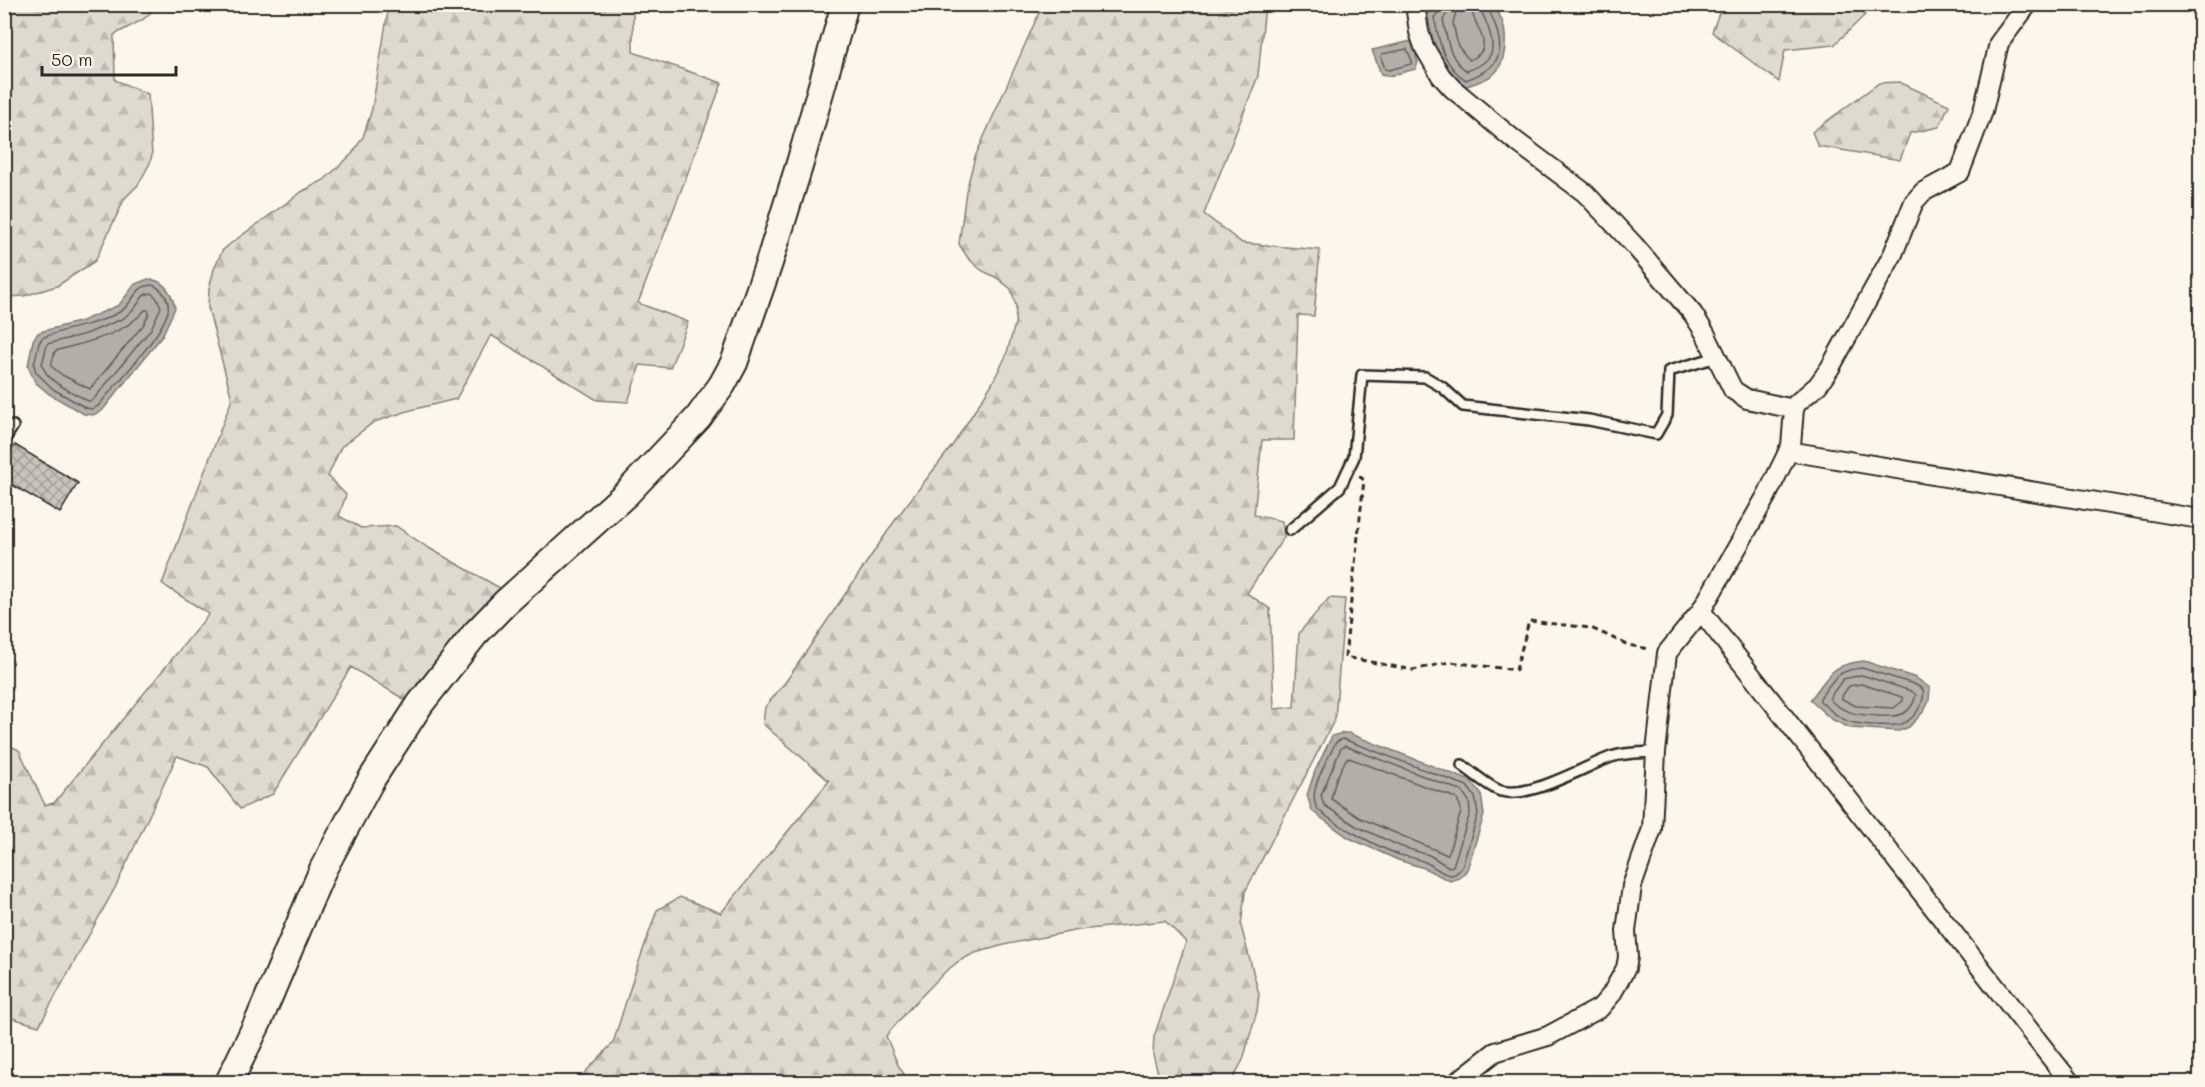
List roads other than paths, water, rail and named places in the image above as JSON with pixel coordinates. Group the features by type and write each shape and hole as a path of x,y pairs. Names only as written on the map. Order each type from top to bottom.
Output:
{"street":[{"path":"229,1083 259,1020 323,869 371,780 420,704 475,634 505,603 634,485 698,418 722,385 734,363 772,252 807,141 845,4"},
{"path":"1415,4 1419,32 1424,47 1441,76 1452,88 1513,140 1585,193 1634,245 1680,297 1705,333 1728,382 1740,395 1747,399 1794,409"},
{"path":"1457,1083 1495,1052 1548,1036 1600,1008 1611,995 1628,963 1626,931 1632,886 1652,829 1656,752 1667,652 1701,611 1767,495 1791,446 1794,409 1797,403 1818,385 1830,368 1893,254 1914,202 1923,192 1960,172 1983,111 1999,43 2028,4"},
{"path":"1788,451 2200,519"},
{"path":"1701,611 2070,1083"}],"lane":[{"path":"1290,530 1340,486 1354,457 1362,375 1425,377 1442,387 1463,406 1589,420 1656,434 1668,415 1669,371 1717,357"},
{"path":"4,440 13,426"},
{"path":"1462,765 1500,790 1516,792 1546,784 1611,757 1628,753 1656,752"}],"water":[{"path":"1489,4 1496,9 1504,26 1503,57 1495,73 1465,87 1448,71 1438,54 1427,13 1439,5"},
{"path":"1412,41 1418,62 1416,69 1389,76 1381,74 1372,50"},
{"path":"148,279 159,282 167,288 175,308 162,336 102,411 93,415 84,414 49,394 35,382 28,366 33,340 38,333 82,321 119,305 135,284"},
{"path":"1864,661 1916,678 1930,688 1929,701 1924,711 1909,727 1899,731 1850,728 1831,719 1810,700 1837,668"},
{"path":"1343,733 1471,781 1481,794 1484,815 1467,870 1460,878 1450,881 1349,838 1312,811 1307,795 1315,771 1332,736"}]}
